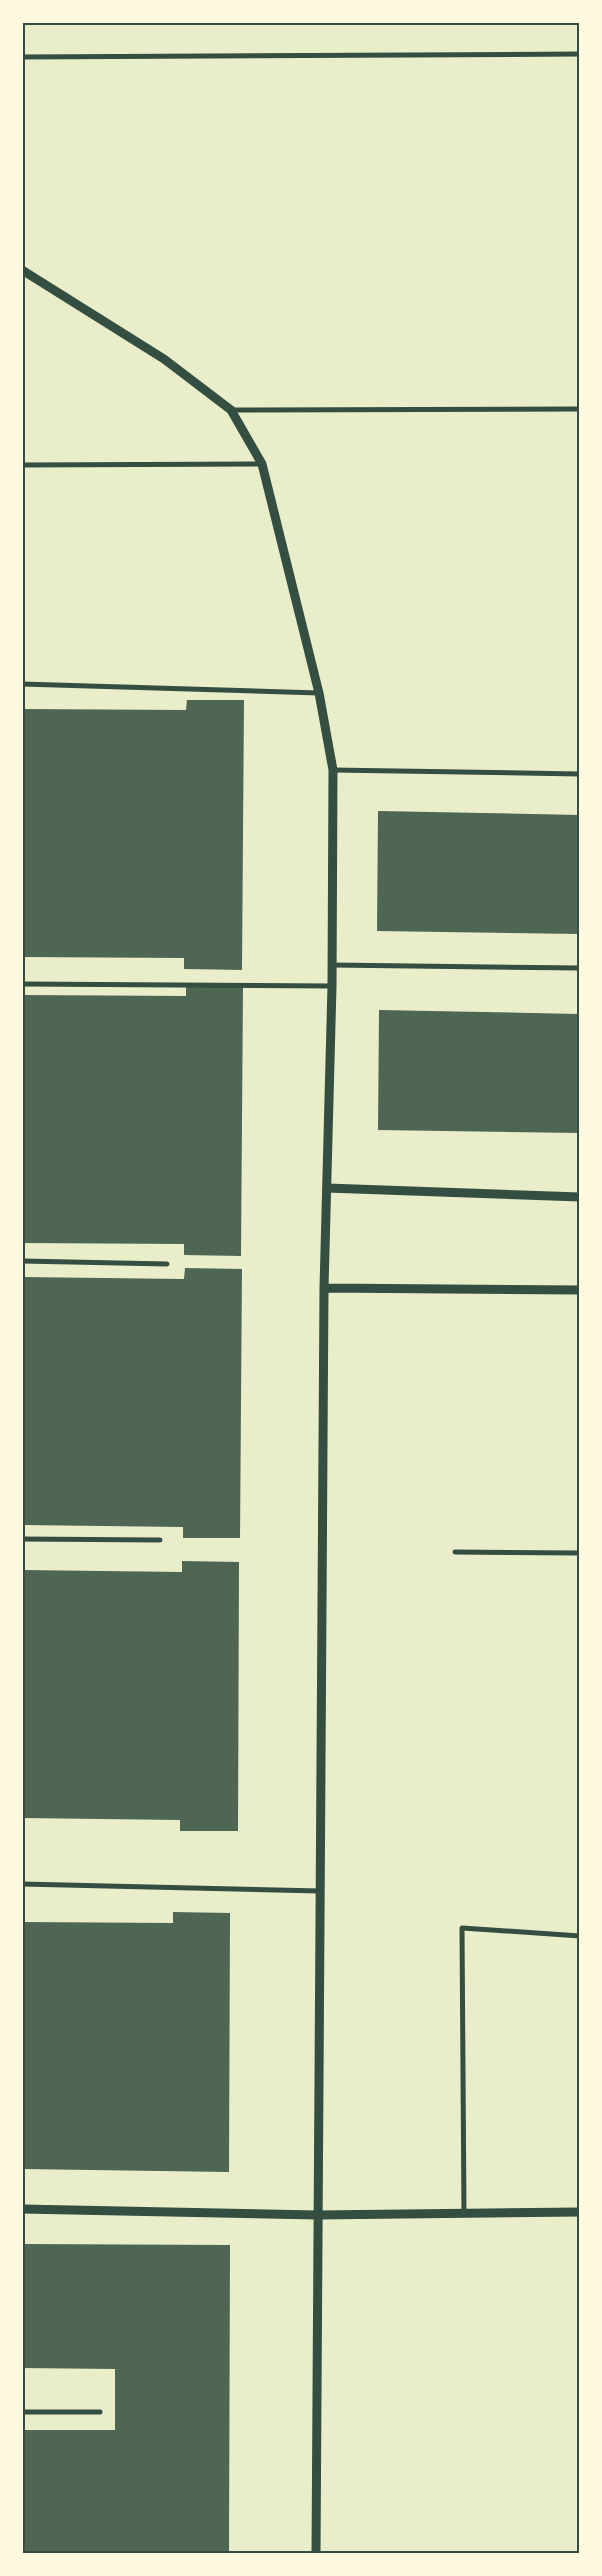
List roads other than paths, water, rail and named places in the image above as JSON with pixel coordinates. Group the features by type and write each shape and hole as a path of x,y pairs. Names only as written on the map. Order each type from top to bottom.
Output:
{"street":[{"path":"22,57 580,54"},
{"path":"22,270 164,359 231,410 262,464 319,693 332,770 332,986 324,1288 316,2554"},
{"path":"231,410 580,409"},
{"path":"22,465 262,464"},
{"path":"22,684 319,693"},
{"path":"332,770 580,774"},
{"path":"332,964 580,968"},
{"path":"22,984 332,986"},
{"path":"327,1188 580,1197"},
{"path":"22,1261 167,1264"},
{"path":"324,1288 580,1290"},
{"path":"22,1539 160,1540"},
{"path":"455,1552 580,1553"},
{"path":"22,1884 320,1891"},
{"path":"464,2214 462,1928 580,1936"},
{"path":"22,2209 318,2215 580,2212"},
{"path":"22,2412 100,2412"}]}
